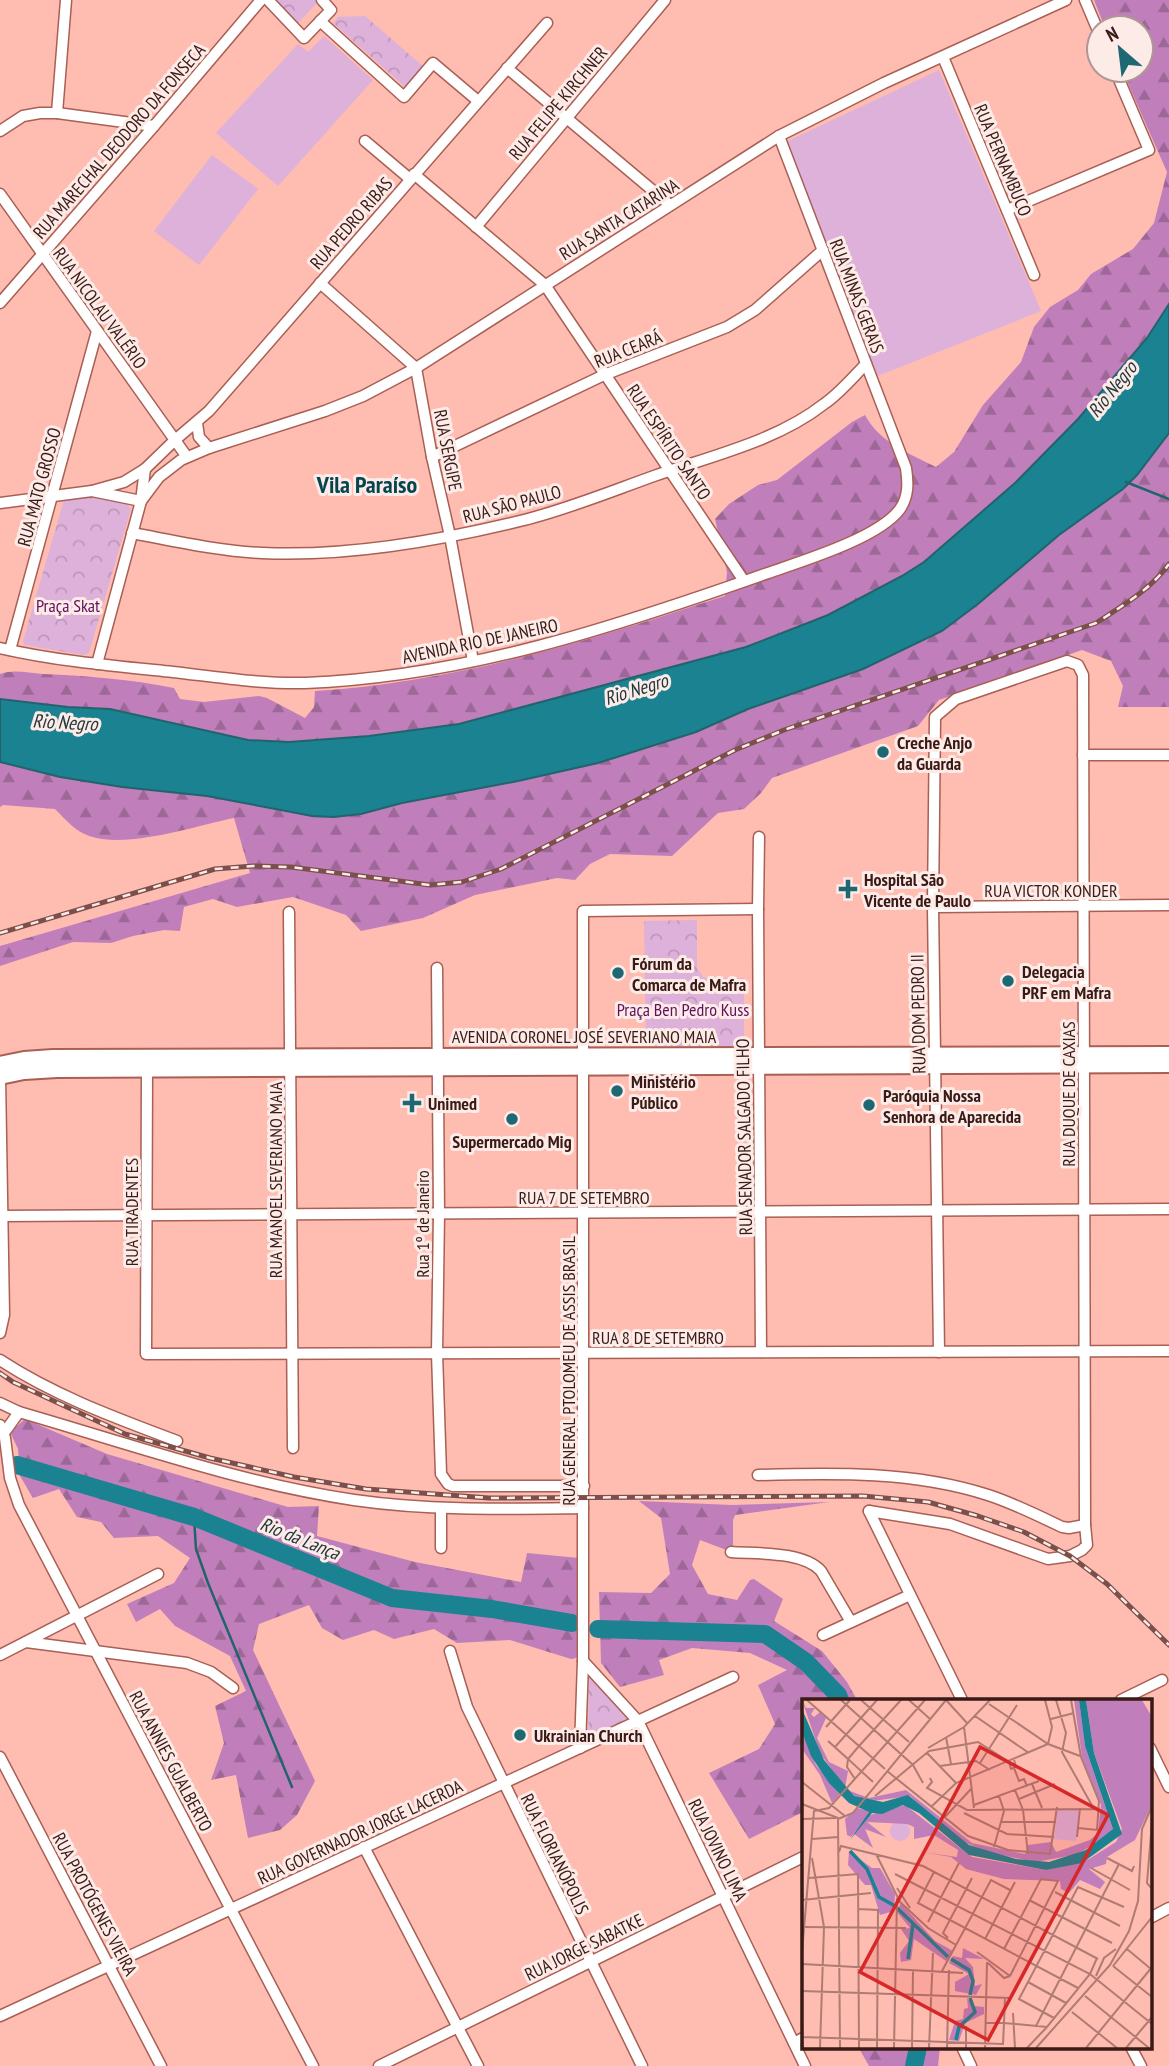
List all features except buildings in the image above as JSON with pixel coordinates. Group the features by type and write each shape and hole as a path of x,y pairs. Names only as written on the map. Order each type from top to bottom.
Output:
{"main road":[{"name":"AVENIDA CORONEL JOSÉ SEVERIANO MAIA","path":"1084,1060 1169,1054"},
{"name":"AVENIDA CORONEL JOSÉ SEVERIANO MAIA","path":"0,1064 53,1057 291,1062 1084,1060 1169,1065"},
{"name":"AVENIDA CORONEL JOSÉ SEVERIANO MAIA","path":"0,1077 41,1070 147,1069 291,1062"}],"street":[{"path":"57,113 66,0"},
{"name":"RUA MARECHAL DEODORO DA FONSECA","path":"0,303 261,0"},
{"path":"268,0 303,38 331,10 322,0"},
{"name":"RUA FELIPE KIRCHNER","path":"476,227 665,0"},
{"name":"RUA SANTA CATARINA","path":"141,501 159,477 187,457 325,411 363,396 416,368 779,136 1044,5 1066,0"},
{"path":"320,21 404,97 433,64 478,101"},
{"name":"RUA PEDRO RIBAS","path":"175,440 209,411 547,23"},
{"name":"RUA PERNAMBUCO","path":"943,57 1034,275"},
{"path":"507,68 670,205"},
{"path":"1007,210 1149,150 1121,84"},
{"path":"0,131 23,116 57,113 154,126"},
{"name":"RUA MINAS GERAIS","path":"779,136 906,468"},
{"name":"RUA ESPÍRITO SANTO","path":"365,141 476,227 545,285 744,581"},
{"name":"RUA NICOLAU VALÉRIO","path":"0,194 175,440"},
{"name":"RUA CEARÁ","path":"432,457 604,375 743,319 823,250"},
{"path":"320,283 416,368"},
{"name":"RUA MATO GROSSO","path":"5,649 52,497 97,331"},
{"name":"RUA SÃO PAULO","path":"132,533 228,550 264,553 342,550 450,536 525,520 771,435 827,403 866,364"},
{"name":"RUA SERGIPE","path":"416,368 473,661"},
{"path":"197,423 199,437 209,448"},
{"path":"0,503 92,491 124,482 145,469 175,440 187,457"},
{"name":"AVENIDA RIO DE JANEIRO","path":"5,649 74,662 254,681 305,683 380,677 473,661 593,632 839,548 884,523 900,510 909,483 906,468"},
{"path":"97,664 141,501 145,469"},
{"path":"92,491 141,501"},
{"name":"RUA DUQUE DE CAXIAS","path":"911,1595 869,1511 950,1524 1048,1559 1070,1556 1087,1545 1084,1525 1083,676 1078,665 1067,661 1058,662 957,699 935,717"},
{"name":"RUA DOM PEDRO II","path":"935,717 933,907 939,1352"},
{"path":"1083,755 1169,755"},
{"name":"RUA SENADOR SALGADO FILHO","path":"759,837 761,1352"},
{"name":"RUA VICTOR KONDER","path":"933,907 1169,905"},
{"name":"RUA GENERAL PTOLOMEU DE ASSIS BRASIL","path":"580,1748 583,1661 583,911 758,909"},
{"name":"RUA MANOEL SEVERIANO MAIA","path":"289,912 293,1448"},
{"name":"Rua 1º de Janeiro","path":"437,968 437,1353 440,1466 444,1480 453,1486 583,1486"},
{"name":"RUA TIRADENTES","path":"146,1354 147,1069"},
{"path":"0,1077 4,1315 0,1333"},
{"name":"RUA 7 DE SETEMBRO","path":"1,1216 1169,1209"},
{"name":"RUA 8 DE SETEMBRO","path":"146,1354 1169,1351"},
{"path":"0,1360 59,1394 177,1441"},
{"path":"0,1403 19,1412 177,1460 280,1486 357,1500 441,1508 583,1508"},
{"path":"2,1429 19,1412"},
{"name":"RUA ANNIES GUALBERTO","path":"2,1429 8,1468 19,1505 313,2066"},
{"path":"758,1475 886,1476 932,1481 1013,1504 1062,1527 1084,1525"},
{"path":"441,1508 441,1549"},
{"path":"730,1552 785,1556 814,1565 851,1622"},
{"path":"0,1656 158,1574"},
{"path":"823,1635 911,1595 962,1699"},
{"path":"26,1642 187,1663 211,1672 233,1688"},
{"name":"RUA FLORIANÓPOLIS","path":"450,1651 467,1707 642,2066"},
{"name":"RUA JOVINO LIMA","path":"583,1661 638,1721 723,1896 799,2040 805,2066"},
{"name":"RUA GOVERNADOR JORGE LACERDA","path":"0,2016 733,1677"},
{"path":"1126,1699 1162,1680"},
{"path":"1152,1752 1169,1787"},
{"name":"RUA PROTÓGENES VIEIRA","path":"0,1757 162,2066"},
{"path":"364,1847 478,2066"},
{"name":"RUA JORGE SABATKE","path":"379,2066 802,1857"},
{"path":"1152,1917 1169,1908"},
{"path":"962,2048 971,2066"},
{"path":"1132,2048 1141,2066"}],"green space":[{"path":"271,0 318,0 319,1 296,25"},
{"path":"1094,0 1169,0 1169,304 1147,338 1078,419 1015,483 924,562 902,576 828,615 746,647 459,724 369,736 289,742 248,740 110,709 0,699 0,674 21,672 109,678 158,685 174,688 180,699 204,702 259,696 305,718 314,707 315,691 426,678 500,663 623,629 725,596 727,572 715,519 729,504 758,485 777,480 865,415 871,425 887,440 936,467 954,452 983,405 1021,362 1034,327 1050,307 1078,290 1091,274 1133,249 1154,223 1167,172 1128,84 1155,84 1155,14 1100,14"},
{"path":"365,16 424,67 406,86 333,23 338,17"},
{"path":"324,36 373,80 278,186 216,133 298,44 308,52"},
{"path":"939,70 1041,311 875,377 788,141"},
{"path":"212,155 258,189 199,265 154,231"},
{"path":"1169,433 1169,707 1118,707 1123,686 1111,661 1082,650 939,700 918,726 772,778 744,809 718,813 672,856 610,854 590,864 575,880 557,878 475,895 423,918 361,931 346,915 293,897 237,907 213,899 184,907 180,931 164,930 111,943 73,942 0,966 0,946 250,873 234,818 142,838 123,840 89,836 75,828 55,809 3,805 0,807 0,762 60,777 207,796 292,813 334,817 361,814 402,803 598,763 695,732 748,709 863,669 942,631 1059,535 1123,489"},
{"name":"Praça Skat","path":"66,493 126,503 131,509 89,653 84,655 24,645 23,641"},
{"name":"Praça Ben Pedro Kuss","path":"697,920 697,968 704,978 744,978 744,1046 646,1046 644,921"},
{"path":"25,1419 107,1454 288,1507 319,1506 317,1536 415,1562 521,1582 527,1553 579,1558 579,1654 571,1659 510,1640 457,1643 434,1629 394,1639 374,1630 343,1640 322,1628 309,1605 259,1624 253,1650 315,1781 297,1815 280,1830 248,1838 236,1775 211,1780 224,1743 215,1706 246,1691 230,1656 175,1626 160,1609 136,1622 127,1604 174,1583 190,1558 158,1536 114,1538 101,1522 77,1517 59,1489 33,1498 20,1476 18,1449 10,1432"},
{"path":"639,1501 732,1505 829,1502 735,1515 733,1550 729,1551 700,1540 692,1565 708,1594 737,1600 750,1580 754,1579 783,1599 774,1621 822,1651 847,1682 856,1699 802,1699 802,1812 749,1839 709,1773 759,1749 775,1724 758,1685 787,1670 750,1653 692,1648 659,1660 664,1675 620,1687 601,1663 599,1592 651,1593 670,1574 661,1518"},
{"path":"589,1675 629,1720 588,1738"},
{"path":"940,2048 938,2066 869,2066 860,2050"}],"water":[{"name":"Rio Negro","path":"1169,304 1169,433 1137,475 1123,489 1059,535 942,631 863,669 748,709 696,732 598,763 402,803 361,814 334,817 312,816 207,796 60,777 0,762 0,699 110,709 248,740 289,742 369,736 459,724 746,647 828,615 924,562 1015,483 1078,419 1147,338"}],"waterway":[{"path":"1126,482 1169,499"},
{"name":"Rio da Lança","path":"17,1465 194,1517 392,1598 492,1609 572,1623"},
{"path":"194,1517 196,1549 208,1583 292,1787"},
{"name":"Rio da Lança","path":"598,1629 765,1634 806,1662 840,1699"},
{"name":"Rio da Lança","path":"914,2066 918,2048"}],"railway":[{"path":"0,933 215,869 291,867 430,885 462,882 501,869 735,750 784,730 1096,623 1144,590 1169,564"},
{"path":"0,1373 13,1382 125,1434 210,1458 294,1477 366,1489 489,1498 863,1496 928,1502 1024,1532 1070,1556 1107,1584 1169,1645"}],"place":[{"name":"Creche Anjo da Guarda","path":"883,752"},
{"name":"Hospital São Vicente de Paulo","path":"848,889"},
{"name":"Fórum da Comarca de Mafra","path":"618,973"},
{"name":"Delegacia PRF em Mafra","path":"1008,981"},
{"name":"Ministério Público","path":"617,1091"},
{"name":"Unimed","path":"412,1103"},
{"name":"Paróquia Nossa Senhora de Aparecida","path":"869,1105"},
{"name":"Supermercado Mig","path":"512,1119"},
{"name":"Ukrainian Church","path":"520,1735"}],"district":[{"name":"Vila Paraíso","path":"367,484"}]}
